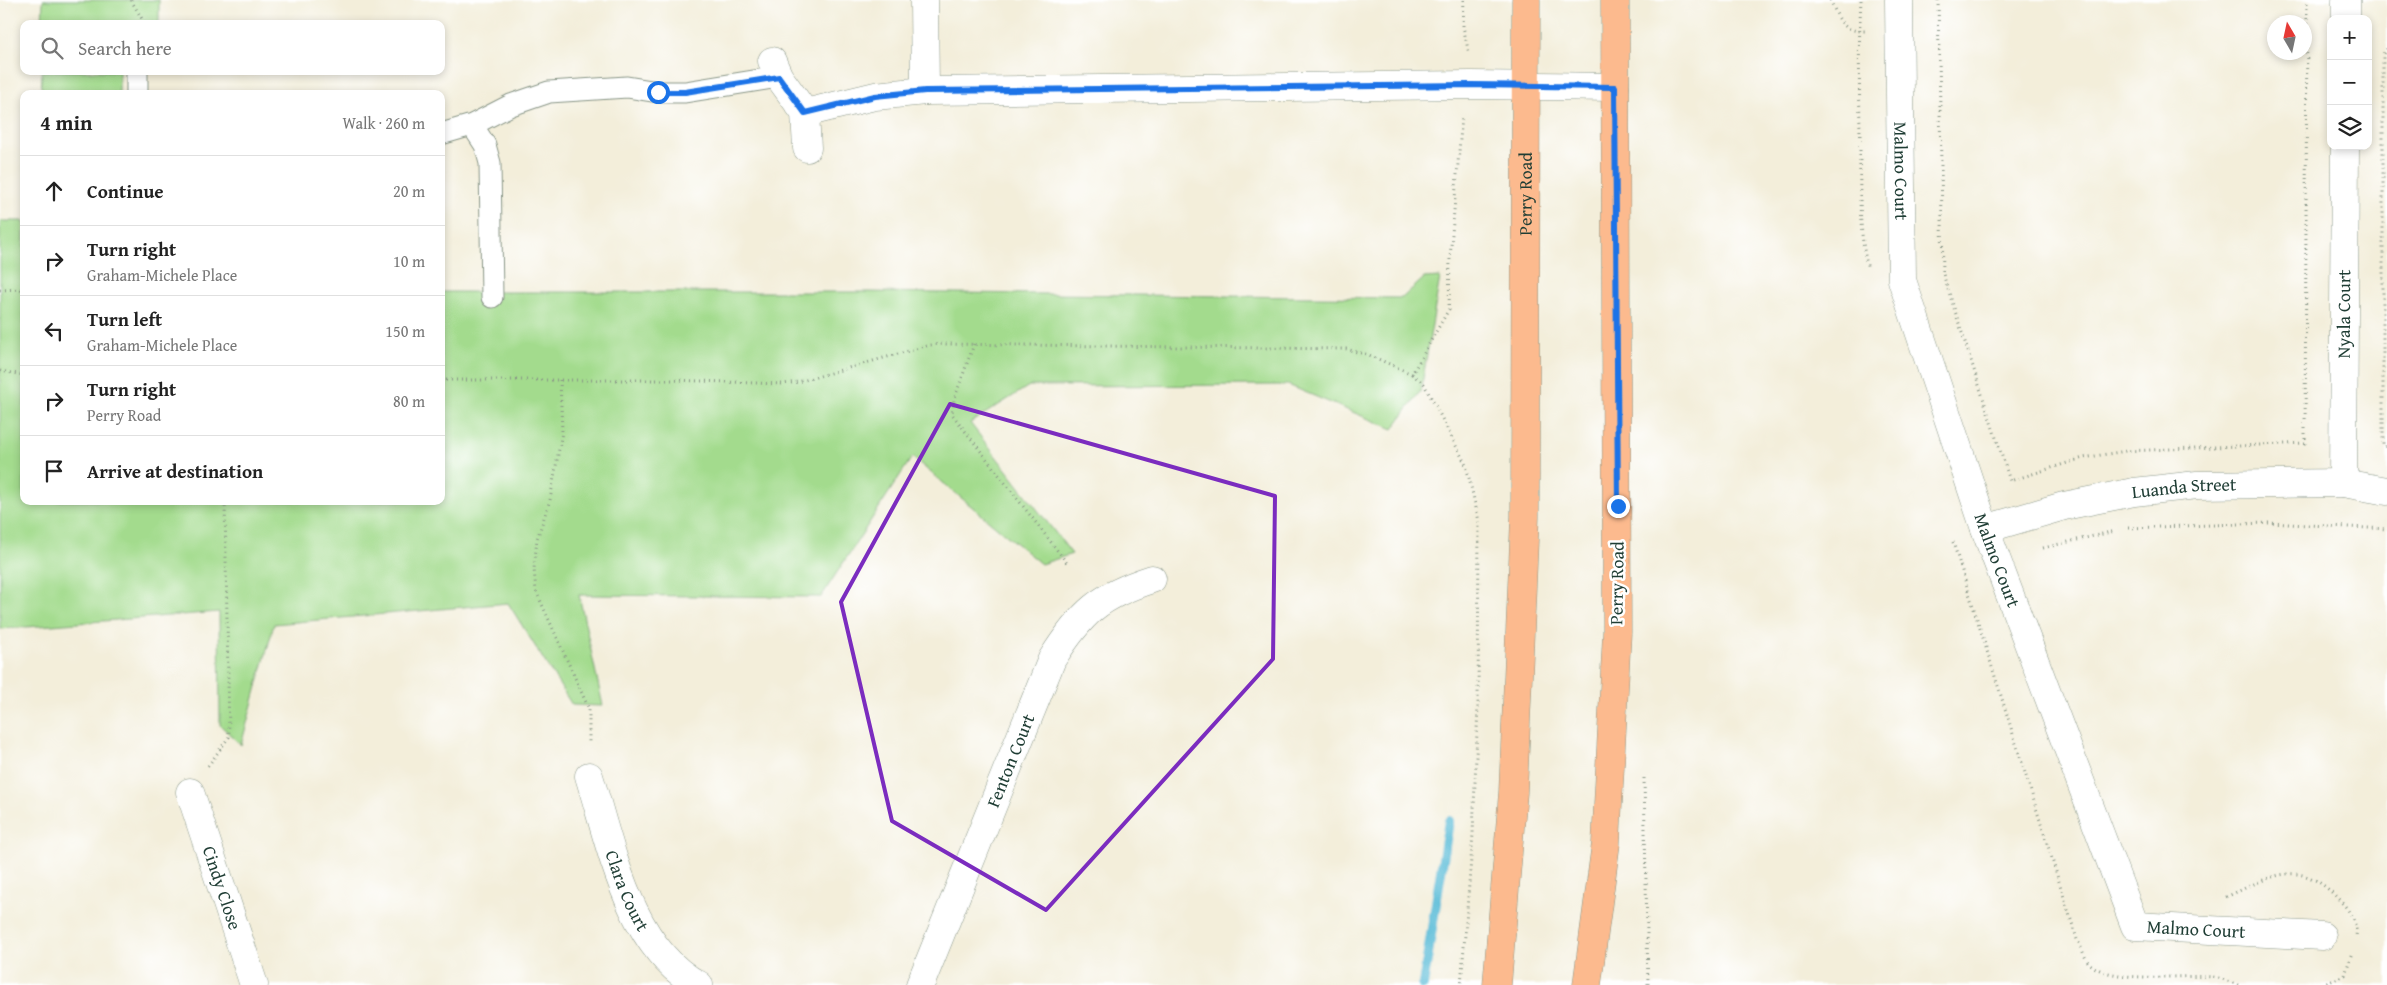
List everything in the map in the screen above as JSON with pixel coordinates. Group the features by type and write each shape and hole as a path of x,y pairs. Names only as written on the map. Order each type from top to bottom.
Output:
{"main road":[{"name":"Perry Road","path":"1497,985 1513,792 1524,536 1526,0"},
{"name":"Perry Road","path":"1587,985 1606,843 1617,632 1615,0"}],"street":[{"path":"924,0 925,91"},
{"name":"Malmo Court","path":"1899,0 1902,280 1985,529 2135,926 2322,936"},
{"path":"2346,0 2346,15"},
{"path":"775,69 805,113 807,148"},
{"path":"805,113 875,96 925,91 1471,85 1615,87"},
{"name":"Nyala Court","path":"2344,483 2345,150"},
{"name":"Luanda Street","path":"1985,529 2064,506 2134,492 2197,485 2344,483 2387,491"},
{"name":"Fenton Court","path":"920,985 1052,659 1070,630 1088,610 1111,594 1152,579"},
{"name":"Clara Court","path":"589,776 621,879 648,937 667,961 688,979 699,985"},
{"name":"Cindy Close","path":"190,792 254,985"}],"lane":[{"path":"445,133 472,125 511,105 549,92 627,87 658,92 685,92 775,69"},
{"path":"137,75 137,90"},
{"path":"472,125 485,145 490,163 492,297"}],"path":[{"path":"131,0 143,20"},
{"path":"1412,374 1449,309 1450,258 1460,125 1471,85 1472,64 1463,26 1464,0"},
{"path":"1830,0 1844,28 1859,32 1899,30"},
{"path":"1938,0 1942,274 2010,481 2083,458 2126,451 2305,443 2307,0"},
{"path":"2387,49 2383,54 2383,446 2387,447"},
{"path":"0,290 20,288"},
{"path":"974,344 952,408 952,414 1067,563"},
{"path":"445,380 790,383 930,345 974,344 1346,349 1369,355 1412,374 1424,384 1466,465 1479,521 1478,705 1474,834 1461,985"},
{"path":"0,371 20,374"},
{"path":"560,380 562,432 550,500 537,539 536,591 588,709 589,776"},
{"path":"190,792 229,737 225,505"},
{"path":"2039,549 2128,528 2268,523 2387,529"},
{"path":"2223,899 2274,874 2305,875 2323,883 2348,910 2357,931 2355,940"},
{"path":"2322,985 2346,975 2352,949"}],"highlighted area":[{"path":"950,404 1275,496 1273,659 1046,910 892,821 841,602"}],"green space":[{"path":"43,0 159,0 159,20 42,20"},
{"path":"42,75 119,75 119,90 41,90"},
{"path":"0,221 20,221 20,505 445,505 445,292 868,292 1402,298 1424,278 1440,277 1421,390 1393,429 1288,385 1029,386 970,423 1072,554 1041,564 912,457 821,597 579,595 603,706 572,705 508,603 274,624 241,745 220,725 219,612 0,629"}],"waterway":[{"path":"1423,985 1449,821"}],"route":[{"path":"658,92 685,92 779,77 805,113 875,96 925,91 1471,85 1615,87 1618,506"}]}
